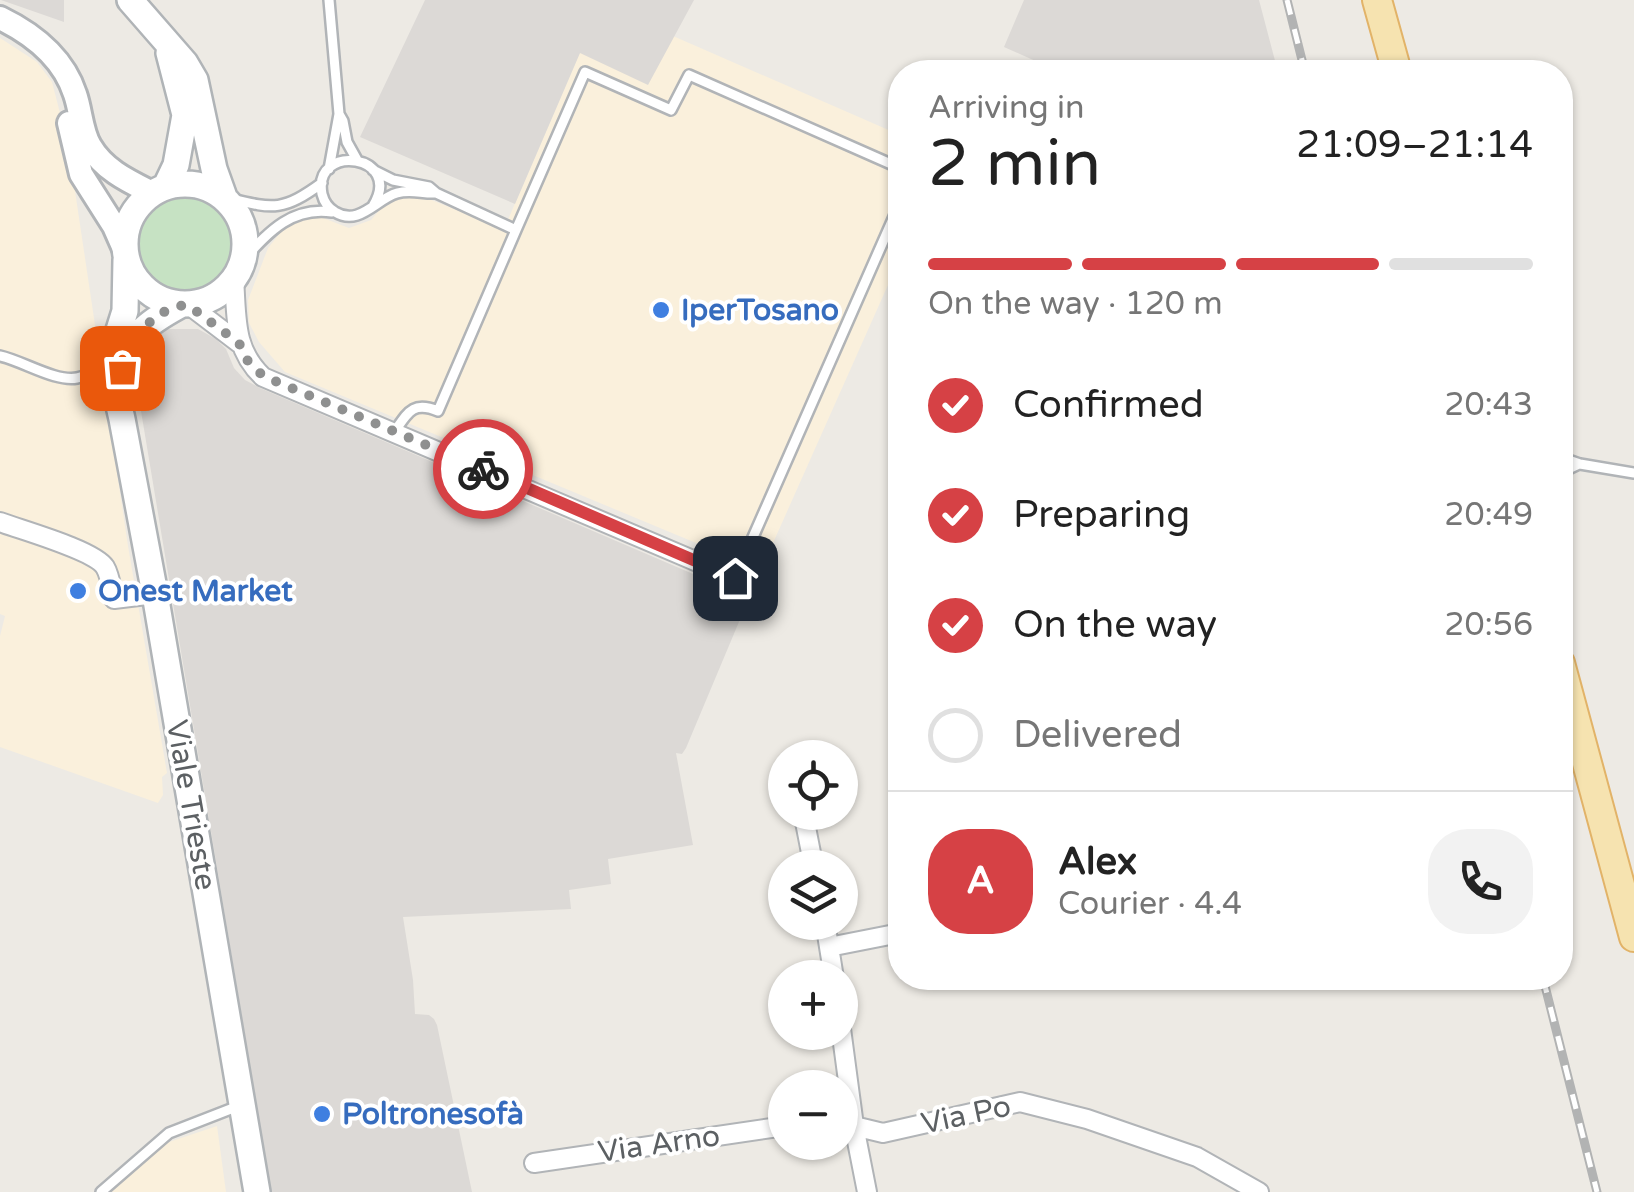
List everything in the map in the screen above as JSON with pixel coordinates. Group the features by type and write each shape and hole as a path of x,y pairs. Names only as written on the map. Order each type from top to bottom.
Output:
{"main road":[{"path":"130,0 185,62 195,80 214,168 224,197 244,229 245,248 238,270"},
{"path":"1377,0 1394,60"},
{"path":"109,362 125,311 128,224 133,212 159,190 176,165 185,114 166,43"},
{"path":"159,190 178,184 202,186 224,197"},
{"path":"126,256 142,286 154,296 185,305"},
{"name":"Viale Trieste","path":"122,420 122,368 135,337 154,319 215,296 238,270"},
{"name":"Viale Trieste","path":"109,362 155,594 257,1192"},
{"path":"1573,711 1634,937"}],"street":[{"path":"0,18 29,34 58,61 75,92 88,144 99,159 111,171 159,190"},
{"path":"29,34 56,82 81,174 114,226 126,256"},
{"path":"238,270 239,343 247,360 263,376 735,578"},
{"path":"185,305 239,343"},
{"path":"0,522 96,559 105,567 114,599 155,594"},
{"path":"829,947 888,935"},
{"path":"828,940 831,960"},
{"name":"Via Po","path":"858,1127 883,1132 1020,1102 1087,1119 1197,1157 1227,1184 1258,1192"},
{"name":"Via Arno","path":"534,1163 768,1129"},
{"path":"857,1160 867,1192"}],"lane":[{"path":"224,197 281,206 299,200 322,183 339,114 329,0"},
{"path":"395,432 406,416 422,405 438,411 585,72 671,110 688,75 888,163"},
{"path":"339,114 357,160 392,180 429,187 516,230"},
{"path":"328,169 342,160 357,160"},
{"path":"238,270 268,233 288,218 319,210 347,217 368,212 380,188 373,170"},
{"path":"322,183 325,202 334,212"},
{"path":"372,206 398,193 436,193"},
{"path":"735,578 888,230"},
{"path":"0,356 73,379 109,362"},
{"path":"1573,462 1634,474"},
{"path":"1573,467 1580,464"},
{"path":"101,1192 169,1133 243,1104"}],"shaded area":[{"path":"1,0 64,0 64,22"},
{"path":"425,0 694,0 648,85 580,53 515,204 360,137"},
{"path":"1024,0 1259,0 1275,60 1033,60 1004,47"},
{"path":"673,36 888,130 888,285 761,570 285,372 259,342 249,323 248,300 268,248 281,232 302,218 318,216 349,228 371,220 383,206 400,197 424,197 504,229 580,52"},
{"path":"0,38 37,62 52,82 68,144 128,546 167,773 162,777 163,795 158,803 0,747 0,636 5,616 0,614"},
{"path":"165,329 198,329 216,339 226,349 234,368 260,388 749,598 686,748 682,754 676,753 693,845 608,859 611,884 569,890 571,909 403,917 415,1014 429,1015 437,1025 472,1192 271,1192 133,363 149,337"},
{"path":"217,1126 226,1192 111,1192 166,1143"}],"green space":[{"path":"185,197 203,200 218,211 229,226 229,262 218,277 203,288 185,291 167,288 152,277 141,262 138,244 141,226 152,211 167,200"}],"railway":[{"path":"1287,0 1302,60"},
{"path":"1546,990 1597,1192"}],"way so far":[{"path":"122,368 135,337 143,329 182,304 188,305 239,343 247,360 263,376 483,469"}],"place":[{"name":"IperTosano","path":"661,310"},
{"name":"Onest Market","path":"78,591"},
{"name":"Poltronesofà","path":"322,1114"}],"route":[{"path":"483,469 735,578"}]}
